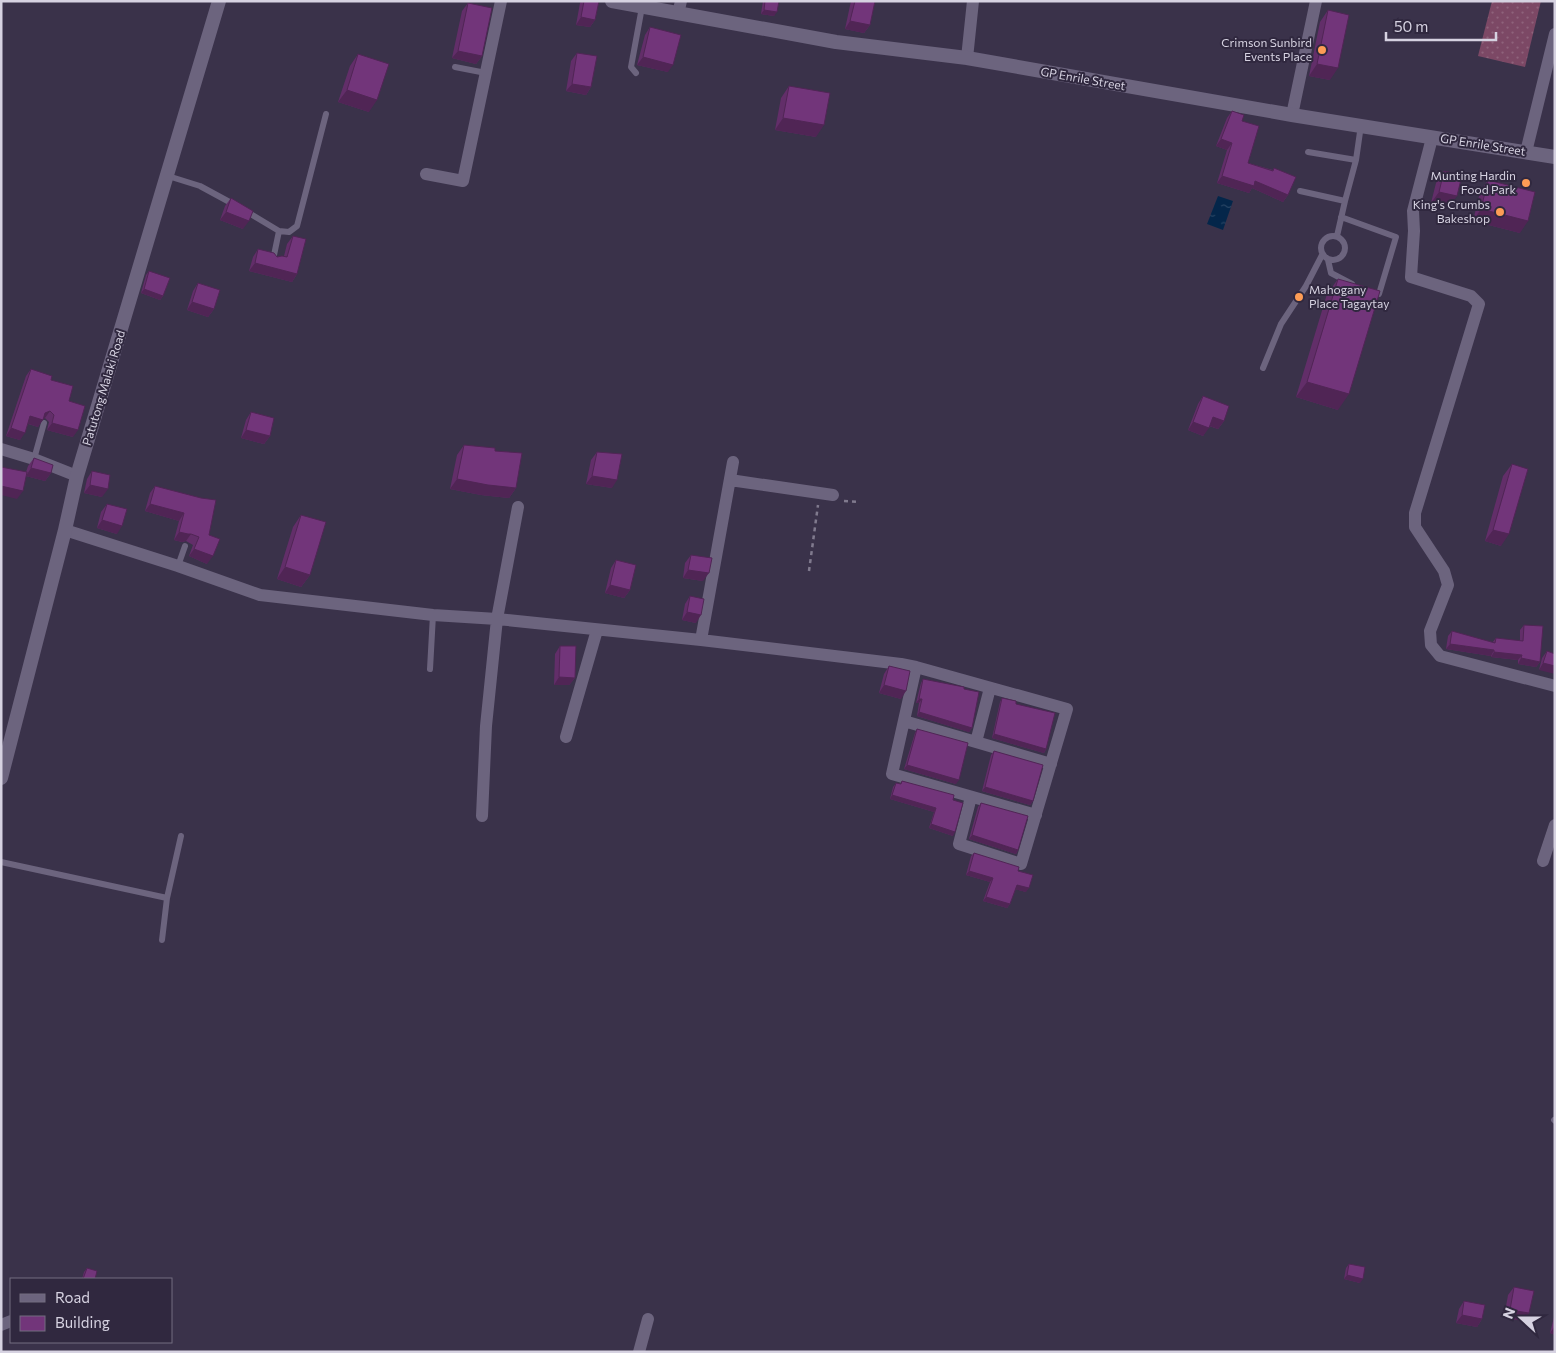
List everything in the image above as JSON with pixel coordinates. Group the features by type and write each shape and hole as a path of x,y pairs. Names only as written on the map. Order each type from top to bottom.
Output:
{"street":[{"name":"Patutong Malaki Road","path":"1,778 65,530 77,476 219,1"},
{"path":"426,174 463,181 500,1"},
{"name":"GP Enrile Street","path":"612,1 642,7 680,8 836,42 967,58 1292,115 1555,157"},
{"path":"967,58 973,1"},
{"path":"1292,115 1316,1"},
{"path":"1526,152 1555,34"},
{"path":"1432,138 1413,211 1414,231 1411,277 1471,296 1479,304 1415,512 1415,527 1444,571 1448,584 1430,631 1431,646 1440,656 1555,686"},
{"path":"1,450 34,459 77,476"},
{"path":"701,640 732,462"},
{"path":"730,480 833,495"},
{"path":"482,816 486,726 498,619 518,507"},
{"path":"65,530 178,566 260,596 433,615 498,619 701,640 901,664 1067,709 1021,864 959,844 971,798"},
{"path":"566,737 597,630"},
{"path":"916,667 892,774 1036,815"},
{"path":"976,742 990,688"},
{"path":"904,721 1051,764"},
{"path":"1544,861 1555,825"},
{"path":"639,1352 648,1319"}],"lane":[{"path":"636,73 631,67 642,7"},
{"path":"456,67 486,73"},
{"path":"168,176 200,186 279,230 289,232 297,226 326,114"},
{"path":"1337,236 1344,201 1356,160 1361,125"},
{"path":"1308,152 1356,160"},
{"path":"1300,191 1344,201"},
{"path":"1340,217 1396,237 1379,294 1362,290"},
{"path":"273,260 279,230"},
{"path":"1328,260 1336,260 1343,256 1345,248 1343,240 1337,236 1329,236 1323,240 1320,248 1322,255 1328,260 1331,273 1355,286"},
{"path":"1263,368 1281,324 1306,286 1322,255"},
{"path":"34,459 44,423"},
{"path":"178,566 185,546"},
{"path":"430,669 433,615"},
{"path":"162,940 167,898 181,836"},
{"path":"1,862 167,898"}],"path":[{"path":"809,571 820,493"}],"shaded area":[{"path":"1492,1 1541,1 1525,67 1478,56"}],"water":[{"path":"1218,196 1233,201 1223,230 1207,224"}],"building":[{"path":"584,1 599,1 595,20 581,17"},
{"path":"765,1 779,1 777,12 764,10"},
{"path":"855,1 875,1 870,25 850,21"},
{"path":"468,3 492,8 482,56 458,51"},
{"path":"1328,10 1349,15 1338,68 1317,64"},
{"path":"650,27 681,35 673,65 643,57"},
{"path":"577,53 597,56 591,87 572,84"},
{"path":"358,54 389,64 377,100 347,90"},
{"path":"789,86 830,93 824,125 783,118"},
{"path":"1232,111 1244,115 1242,121 1259,126 1248,163 1273,171 1274,168 1296,177 1288,195 1255,181 1254,186 1222,176 1232,143 1221,139"},
{"path":"1444,171 1462,175 1457,196 1439,192"},
{"path":"1488,180 1535,192 1528,221 1481,209"},
{"path":"231,198 253,211 249,221 226,212"},
{"path":"293,236 306,239 297,274 255,263 258,249 274,253 277,257 287,257"},
{"path":"149,271 170,278 163,296 144,289"},
{"path":"1338,279 1380,291 1349,394 1307,382"},
{"path":"198,283 220,290 214,309 192,302"},
{"path":"31,369 52,376 51,380 73,386 69,401 85,406 78,430 52,423 54,415 50,411 45,413 43,420 30,416 25,433 11,428"},
{"path":"1203,396 1229,406 1224,421 1213,417 1209,428 1193,422"},
{"path":"251,412 274,418 270,436 246,430"},
{"path":"464,445 495,448 495,451 522,453 516,488 457,479"},
{"path":"597,452 622,454 617,480 592,476"},
{"path":"34,458 53,465 51,473 31,468"},
{"path":"1512,464 1528,469 1509,534 1493,530"},
{"path":"1,467 27,472 23,491 1,486"},
{"path":"92,471 110,475 108,489 90,485"},
{"path":"155,486 216,500 209,535 220,539 213,556 194,549 199,537 179,532 184,513 150,504"},
{"path":"107,504 127,509 122,526 102,520"},
{"path":"301,515 326,522 310,575 285,567"},
{"path":"691,555 712,558 709,573 688,570"},
{"path":"616,560 636,565 630,590 610,585"},
{"path":"690,596 704,599 701,615 687,612"},
{"path":"1524,625 1543,626 1540,662 1521,658 1522,655 1450,644 1452,631 1495,643 1496,638 1523,641"},
{"path":"560,646 576,646 575,678 559,677"},
{"path":"1547,651 1555,654 1555,666 1543,663"},
{"path":"889,666 910,671 906,691 884,685"},
{"path":"923,679 979,692 972,728 919,712 922,699 919,699"},
{"path":"1002,698 1016,701 1016,704 1055,713 1046,749 994,734"},
{"path":"917,729 968,743 959,780 907,765"},
{"path":"994,751 1043,765 1033,801 985,787"},
{"path":"902,781 954,795 953,800 963,803 955,832 931,824 936,808 892,795 896,783 901,784"},
{"path":"981,803 1028,816 1018,850 972,835"},
{"path":"974,853 1019,867 1018,871 1033,875 1029,888 1017,885 1010,904 986,897 993,878 969,871"},
{"path":"1349,1264 1365,1267 1363,1279 1347,1275"},
{"path":"87,1268 97,1271 95,1278 83,1278"},
{"path":"1514,1287 1534,1291 1529,1313 1510,1310"},
{"path":"1464,1301 1485,1305 1482,1319 1462,1315"}],"place":[{"name":"Crimson Sunbird Events Place","path":"1322,50"},
{"name":"Munting Hardin Food Park","path":"1526,183"},
{"name":"King's Crumbs Bakeshop","path":"1500,212"},
{"name":"Mahogany Place Tagaytay","path":"1299,297"}]}
